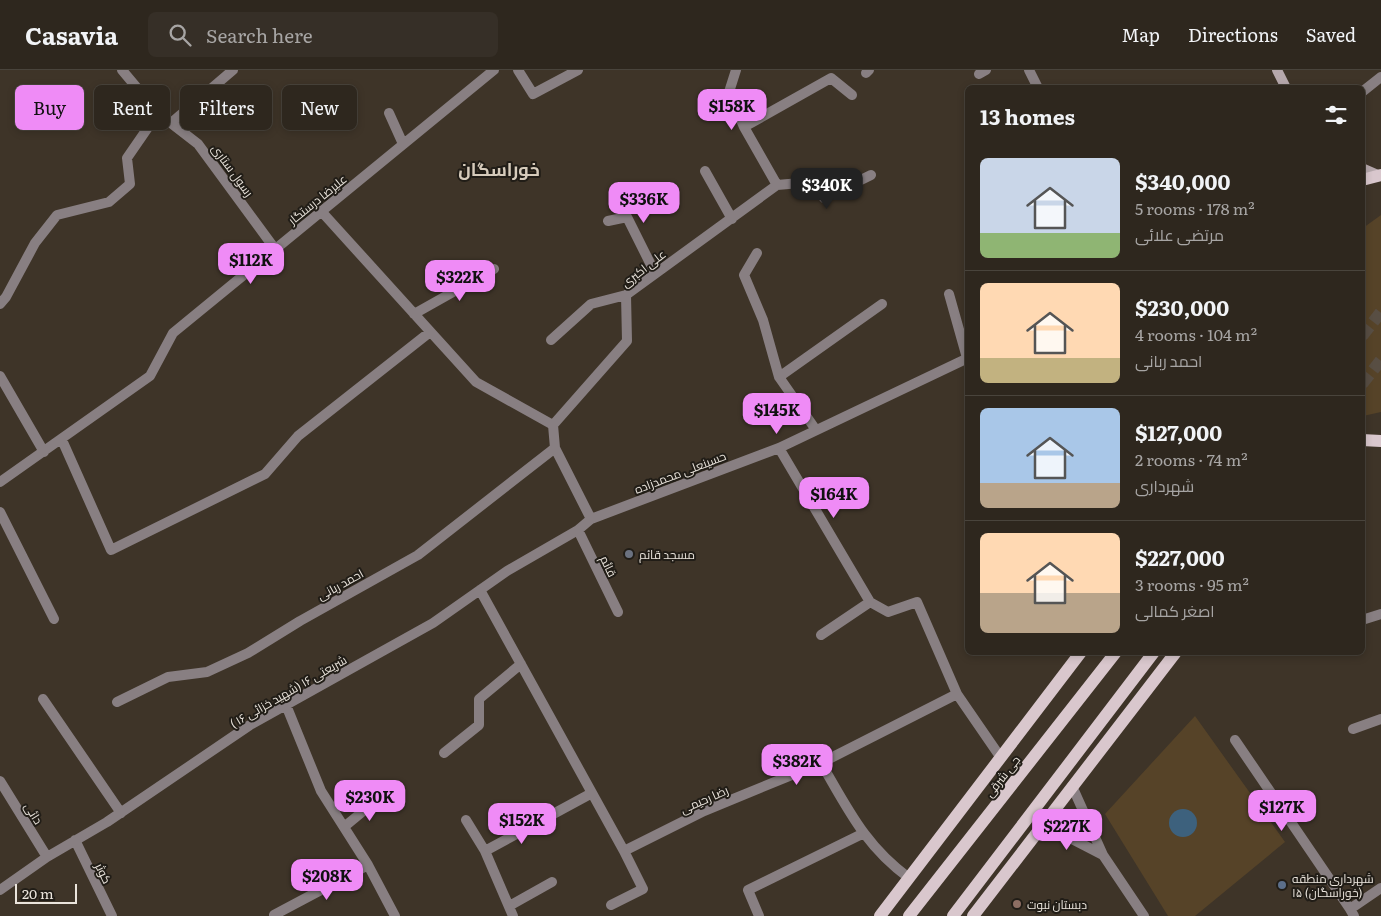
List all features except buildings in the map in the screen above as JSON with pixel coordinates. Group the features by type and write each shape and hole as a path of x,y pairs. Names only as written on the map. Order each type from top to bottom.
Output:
{"main road":[{"path":"1277,70 1284,85"},
{"path":"1365,169 1380,175"},
{"path":"1365,179 1380,175"},
{"path":"1365,440 1381,441"},
{"path":"880,916 1079,655"},
{"name":"جی شرقی","path":"909,916 1114,655"},
{"path":"953,916 1152,655"},
{"path":"973,916 1174,655"}],"street":[{"name":"رسول ستاری","path":"122,70 134,85"},
{"path":"172,123 233,70"},
{"name":"علیرضا درستگار","path":"0,482 150,376 173,333 494,70"},
{"path":"518,70 533,94 578,70"},
{"path":"736,70 729,92 744,126 778,186 812,182 824,198 871,175"},
{"path":"1029,70 1036,85"},
{"path":"1365,90 1381,77"},
{"path":"744,126 831,78 852,96"},
{"path":"388,113 403,144"},
{"name":"رسول ستاری","path":"172,123 198,144 275,249"},
{"path":"3,300 35,243 57,215 110,202 130,184 127,158 147,130"},
{"path":"705,171 732,219"},
{"name":"علی اکبری","path":"553,425 628,341 626,295 778,186"},
{"path":"321,211 476,382 553,425 554,448 591,519"},
{"path":"608,221 627,218 655,273"},
{"path":"757,254 744,275 762,320 779,378 816,430"},
{"path":"414,314 494,269"},
{"path":"0,287 3,300"},
{"path":"949,294 965,351"},
{"path":"551,340 592,304 626,295"},
{"path":"779,378 882,304"},
{"path":"62,440 111,550 265,474 298,436 430,332"},
{"name":"حسینعلی محمدزاده","path":"591,519 779,448 965,359"},
{"path":"0,376 44,452"},
{"name":"احمد ربانی","path":"117,702 168,677 207,672 248,653 300,621 418,555 554,448"},
{"path":"779,448 870,602 888,612 917,602 957,694 1001,758"},
{"path":"0,512 54,619"},
{"name":"شریعتی ۱۶ (شهید خزائی ۱۶ )","path":"0,890 47,857 121,813 250,725 434,623 507,571 578,530 591,519"},
{"name":"قائم","path":"578,530 618,612"},
{"path":"480,590 624,851 643,889 611,906"},
{"path":"821,635 870,602"},
{"path":"1365,619 1381,614"},
{"path":"444,753 480,725 479,699 521,664"},
{"name":"رضا رحیمی","path":"624,851 704,811 822,763 957,694"},
{"path":"43,699 121,813"},
{"path":"286,705 321,791 368,865 395,916"},
{"path":"1353,729 1381,719"},
{"path":"1235,740 1352,913 1381,888"},
{"path":"822,763 862,834 890,864 909,878"},
{"name":"دائی","path":"0,781 47,857"},
{"path":"1072,786 1088,825 1140,915"},
{"path":"485,851 592,793"},
{"path":"344,827 379,798"},
{"path":"466,820 485,851 510,905 513,916"},
{"path":"1043,824 1104,855"},
{"path":"759,916 748,890 862,834"},
{"name":"کوثر","path":"75,840 112,916"},
{"path":"274,915 368,865"},
{"path":"510,905 552,882"}],"shaded area":[{"path":"1381,215 1381,412 1365,416 1365,227"},
{"path":"1195,716 1285,842 1195,916 1168,916 1105,814"}],"water":[{"path":"1183,809 1193,813 1197,823 1193,833 1183,837 1173,833 1169,823 1173,813"}],"tunnel":[{"path":"1365,332 1381,312"},
{"path":"1365,380 1381,360"}],"place":[{"name":"مسجد قائم","path":"629,554"},
{"name":"شهرداری منطقه ۱۵ (خوراسگان)","path":"1282,885"},
{"name":"دبستان نبوت","path":"1017,904"}],"district":[{"name":"خوراسگان","path":"499,168"}]}
